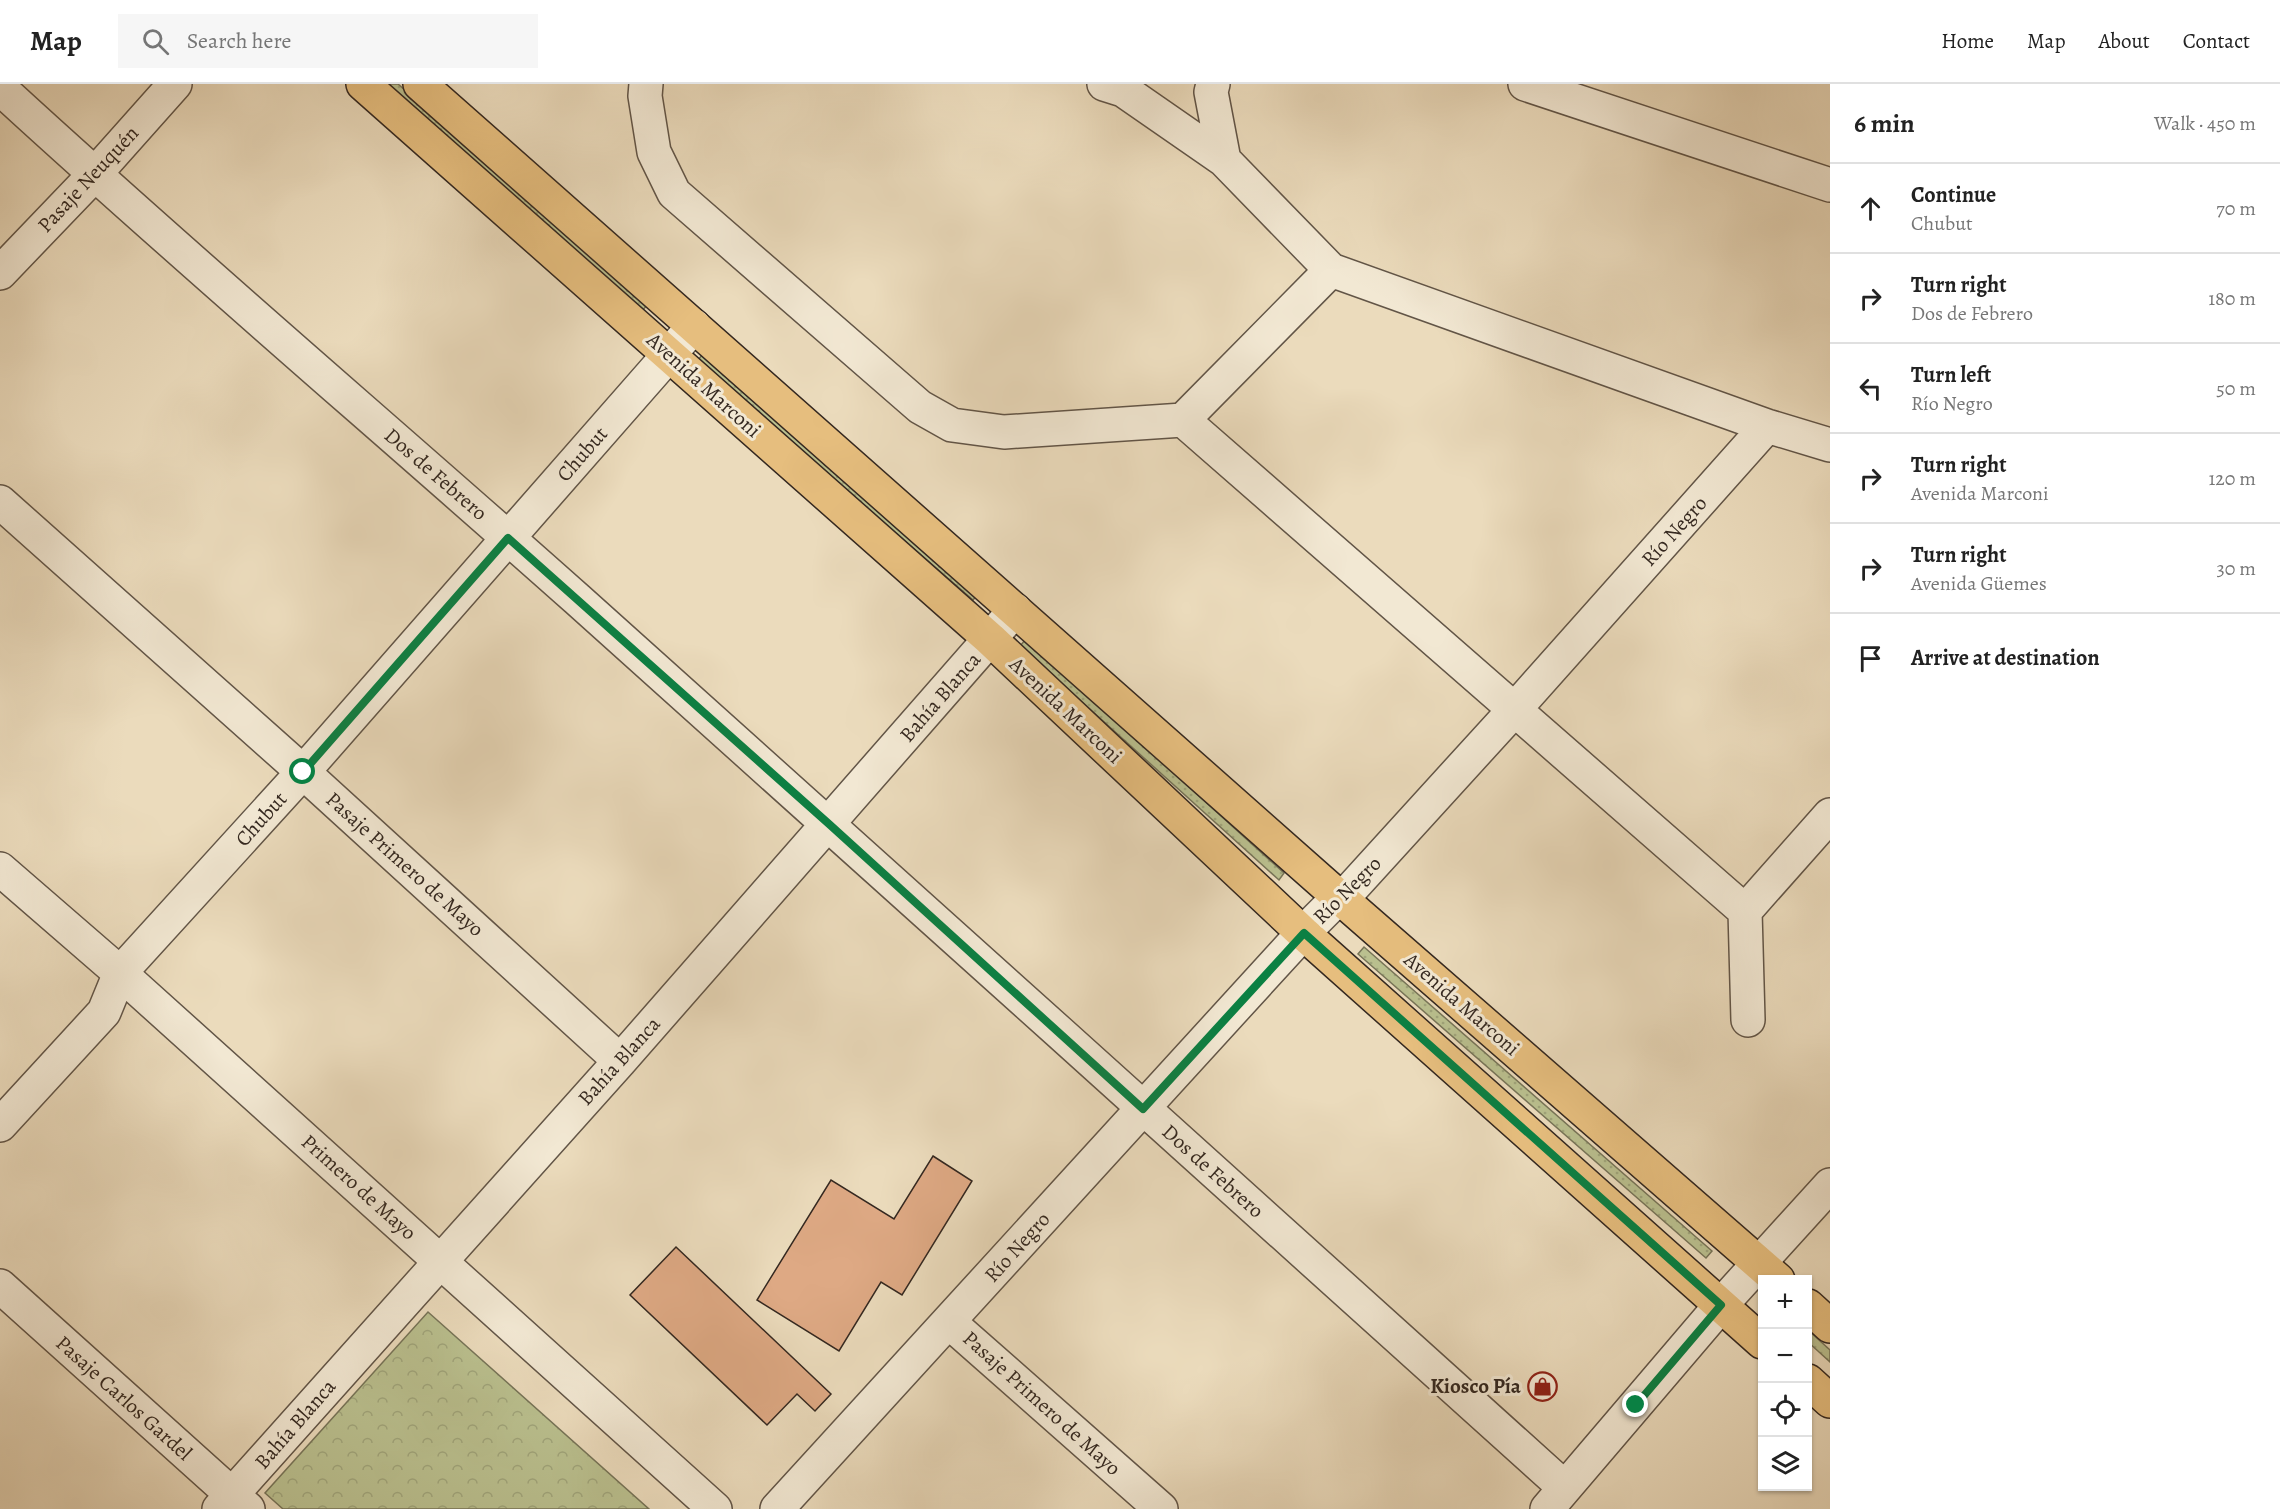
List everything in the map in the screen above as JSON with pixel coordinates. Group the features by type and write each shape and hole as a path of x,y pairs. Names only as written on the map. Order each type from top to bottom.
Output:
{"main road":[{"name":"Avenida Marconi","path":"363,84 990,639 1304,933 1758,1338"},
{"name":"Avenida Marconi","path":"420,84 1339,897 1769,1272"},
{"path":"1812,1310 1830,1326"},
{"path":"1810,1383 1830,1401"}],"street":[{"name":"Pasaje Neuquén","path":"0,273 94,175 175,84"},
{"path":"646,84 645,96 654,152 674,193 920,407 952,425 1004,432 1183,420 1332,270"},
{"path":"1104,84 1123,90 1224,160 1332,270 1767,426 1830,445"},
{"path":"1213,84 1211,92 1224,160"},
{"path":"1525,84 1830,185"},
{"name":"Dos de Febrero","path":"0,88 94,175 508,538 829,824 1143,1109 1556,1498"},
{"name":"Chubut","path":"0,1125 104,1012 120,973 303,772 694,326"},
{"path":"1183,420 1745,911"},
{"name":"Río Negro","path":"777,1509 1304,933 1339,897 1352,888 1767,426"},
{"name":"Pasaje Primero de Mayo","path":"0,501 303,772 620,1061"},
{"name":"Bahía Blanca","path":"233,1504 440,1260 620,1061 1015,610"},
{"path":"1748,1020 1745,911 1830,815"},
{"name":"Primero de Mayo","path":"0,869 120,973 714,1509"},
{"path":"1556,1498 1721,1305 1769,1272 1830,1185"},
{"name":"Pasaje Carlos Gardel","path":"0,1286 233,1504"},
{"name":"Pasaje Primero de Mayo","path":"949,1322 1161,1509"}],"green space":[{"path":"385,84 398,84 648,304 642,311"},
{"path":"703,354 979,593 973,600 697,361"},
{"path":"1026,639 1284,873 1279,880 1020,646"},
{"path":"1364,947 1712,1251 1706,1258 1358,954"},
{"path":"428,1312 649,1509 283,1509 265,1493"},
{"path":"1812,1334 1830,1350 1830,1362 1812,1346"}],"building":[{"path":"933,1156 972,1181 902,1295 881,1282 839,1351 757,1300 831,1180 894,1219"},
{"path":"676,1247 831,1394 815,1411 797,1394 767,1425 630,1295"}],"place":[{"name":"Kiosco Pía","path":"1542,1386"}],"route":[{"path":"303,772 508,538 829,824 1143,1109 1304,933 1721,1305 1636,1405"}]}
